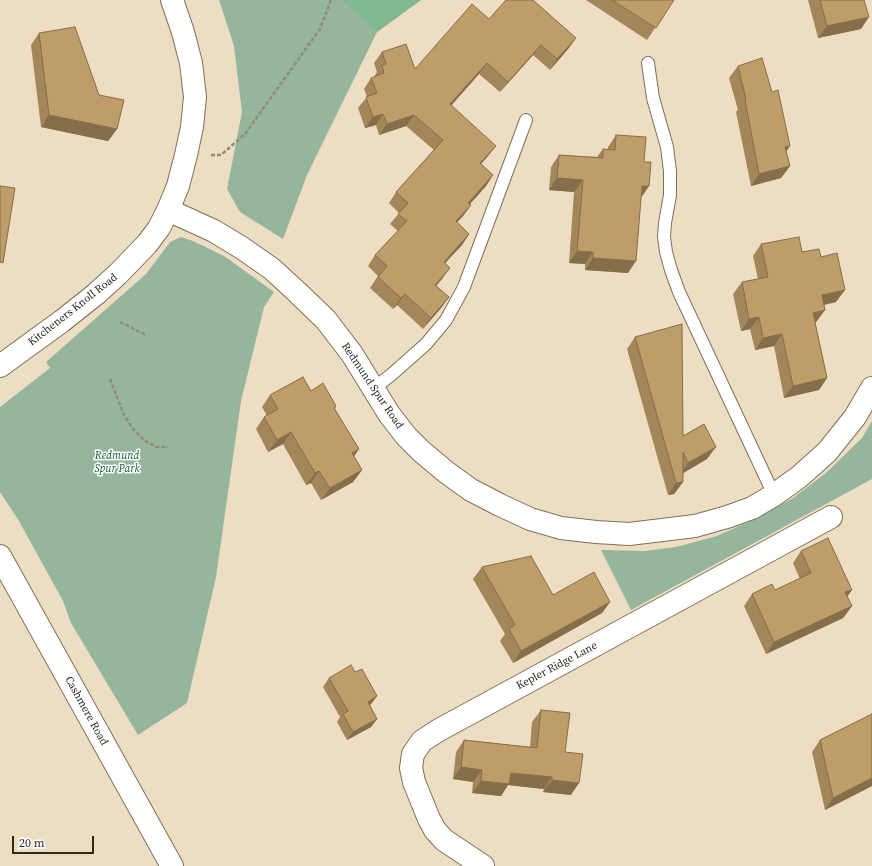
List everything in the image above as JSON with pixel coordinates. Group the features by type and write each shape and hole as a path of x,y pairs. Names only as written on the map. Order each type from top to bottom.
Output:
{"street":[{"name":"Kitcheners Knoll Road","path":"0,366 62,321 118,274 151,239 159,228 168,210 178,186 186,155 192,127 195,96 189,55 172,0"},
{"name":"Redmund Spur Road","path":"168,210 214,231 242,248 272,269 297,292 326,320 352,354 389,414 406,436 446,472 471,490 500,505 530,519 561,528 629,534 695,526 752,508 774,495 799,477 827,452 855,416 872,388"},
{"name":"Kepler Ridge Lane","path":"483,866 444,840 435,830 429,819 414,782 411,768 413,754 422,741 439,730 831,517"},
{"name":"Cashmere Road","path":"0,556 172,866"}],"lane":[{"path":"648,63 654,98 667,147 670,171 670,195 664,237 671,270 679,292 774,495"},
{"path":"373,389 426,344 446,320 464,288 526,120"}],"path":[{"path":"186,155 221,155 245,134 320,29 331,0"},
{"path":"120,322 146,335"},
{"path":"110,379 124,415 133,429 145,440 157,447 168,447"}],"green space":[{"path":"219,0 421,0 377,32 307,175 283,239 240,212 227,189 242,112 234,46"},
{"path":"341,0 421,0 377,32"},
{"name":"Redmund Spur Park","path":"181,237 224,256 274,292 264,307 241,401 216,577 187,703 138,735 71,623 63,601 19,521 0,492 0,407 50,368 46,362 146,274 170,242"},
{"path":"872,421 872,479 631,610 601,550 644,551 676,547 717,536 757,518 793,498 827,472 862,438"}],"building":[{"path":"506,0 533,0 576,38 557,59 541,45 508,82 487,63 450,104 496,146 480,163 493,175 468,203 471,205 456,221 469,234 444,262 450,268 435,285 449,297 431,318 405,294 401,298 378,277 387,266 375,255 407,221 398,214 408,203 396,192 443,140 414,115 387,124 383,114 373,117 366,97 377,93 371,78 384,73 382,66 386,64 382,52 406,44 415,69 472,4 489,19"},
{"path":"612,0 674,0 656,28"},
{"path":"820,0 864,0 869,17 827,26"},
{"path":"75,27 99,95 124,100 117,129 49,115 39,33"},
{"path":"762,58 772,92 778,90 790,146 785,147 790,166 759,174 746,99 738,66"},
{"path":"616,135 646,137 644,162 651,162 649,186 642,186 636,261 593,258 593,252 577,251 583,180 557,178 559,155 603,158 603,149 615,150"},
{"path":"0,186 15,188 3,263 0,262"},
{"path":"799,237 802,252 819,249 821,257 837,253 845,290 822,295 825,310 813,313 827,378 793,386 782,334 763,338 759,317 749,319 742,282 768,277 761,244"},
{"path":"682,324 683,436 704,424 716,447 688,463 683,452 683,482 676,483 635,337"},
{"path":"303,377 311,391 323,383 336,406 334,408 359,449 352,453 362,470 330,488 319,471 315,473 291,432 277,440 264,417 278,409 270,395"},
{"path":"828,538 852,590 845,592 852,606 774,642 752,594 772,584 775,590 811,573 801,551"},
{"path":"531,556 553,595 594,572 610,602 521,651 509,629 515,625 482,567"},
{"path":"351,665 355,672 362,669 377,696 368,702 377,719 353,732 343,714 348,711 329,678"},
{"path":"541,710 570,713 565,752 583,754 579,783 552,780 552,777 511,773 509,784 481,781 482,770 461,767 464,740 537,748"},
{"path":"872,714 872,778 833,798 820,740"}]}
